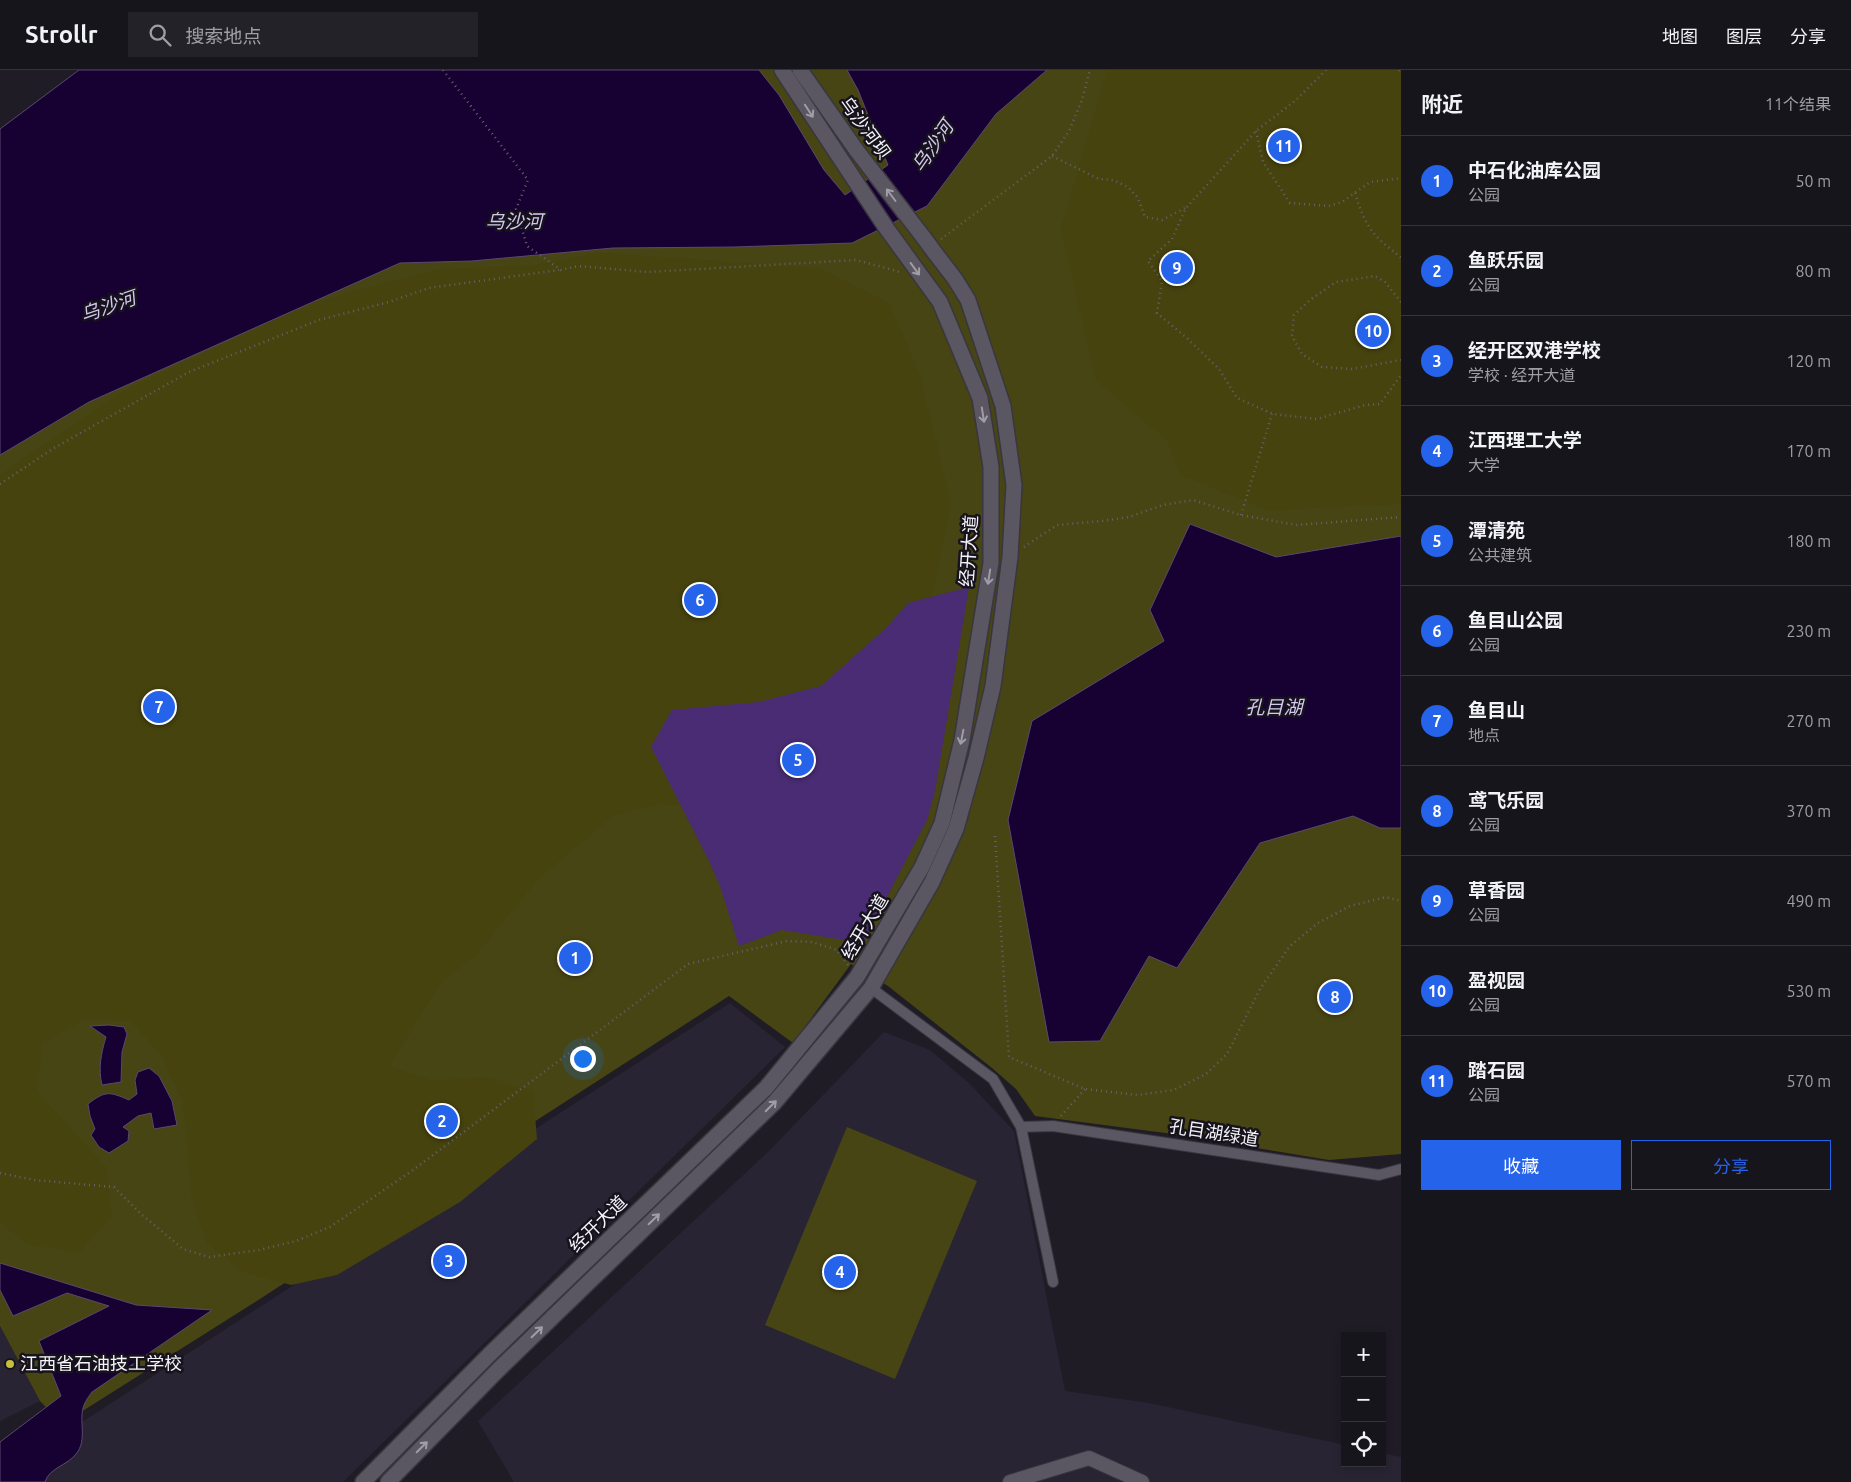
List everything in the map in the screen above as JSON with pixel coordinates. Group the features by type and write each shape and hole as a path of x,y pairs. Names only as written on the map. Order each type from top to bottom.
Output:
{"main road":[{"name":"乌沙河坝","path":"782,70 887,230"},
{"name":"乌沙河坝","path":"800,70 859,153 955,279"},
{"name":"经开大道","path":"363,1482 489,1355 766,1088 857,977 922,867 942,823 962,740 991,563 991,467 980,398 940,302 887,230"},
{"name":"经开大道","path":"388,1482 498,1370 775,1102 871,988 932,882 956,829 976,758 993,686 1010,557 1014,485 1003,406 968,300 955,279"}],"street":[{"path":"871,988 993,1079 1021,1127 1053,1282"},
{"name":"孔目湖绿道","path":"1021,1127 1053,1126 1379,1175 1401,1169"},
{"path":"1010,1482 1089,1458 1142,1482"}],"path":[{"path":"443,70 528,180 516,209 527,246 560,270"},
{"path":"927,243 1052,156 1069,131 1082,100 1090,70"},
{"path":"1326,70 1295,101 1256,131 1186,208 1172,239 1148,261 1162,281 1157,313 1219,369 1237,398 1272,414 1317,420 1364,405 1380,404 1401,376"},
{"path":"1256,131 1263,162 1290,204 1329,206 1342,202 1370,182 1401,178"},
{"path":"1052,156 1099,179 1113,180 1128,187 1138,198 1145,218 1162,220 1186,208"},
{"path":"1354,192 1362,215 1370,228 1380,240 1401,258"},
{"path":"0,484 54,448 189,372 319,320 389,302 428,288 578,266 647,272 856,260 897,271 904,276"},
{"path":"1401,302 1385,282 1374,276 1336,282 1310,300 1294,315 1292,336 1302,354 1322,367 1352,369 1401,360"},
{"path":"1241,516 1272,414"},
{"path":"1010,557 1057,525 1129,517 1162,506 1193,500 1241,516 1296,525 1401,517"},
{"path":"995,836 1009,1057 1086,1090 1137,1095 1174,1090 1206,1074 1228,1054 1260,989 1290,946 1318,924 1350,906 1386,897 1401,901"},
{"path":"0,1173 34,1180 114,1187 141,1214 183,1248 209,1257 259,1250 296,1241 330,1227 413,1170 688,964 786,941 812,942 837,950 857,977"},
{"path":"1053,1126 1086,1090"}],"shaded area":[{"path":"281,70 1401,70 1401,1154 1329,1160 1173,1134 1035,1116 1016,1089 992,1068 888,986 851,964 793,1043 729,996 252,1304 62,1424 40,1401 0,1326 0,237"},
{"path":"1107,70 1401,70 1401,504 1269,510 1180,475 1167,440 1096,380 1061,229"},
{"path":"600,253 819,268 889,303 919,373 951,504 907,718 704,806 658,804 614,815 539,878 478,953 441,983 389,1066 433,1081 486,1077 533,1091 537,1139 460,1202 337,1275 291,1285 243,1272 207,1243 192,1199 183,1102 162,1056 131,1021 83,1020 42,1044 37,1092 106,1167 112,1216 79,1253 29,1244 0,1223 0,475 118,394 307,304 439,269 529,266"},
{"path":"730,1003 785,1047 343,1482 0,1482 0,1475"},
{"path":"884,1032 930,1050 970,1084 1014,1131 1065,1391 1149,1403 1341,1444 1341,1467 1386,1467 1386,1454 1401,1457 1401,1482 514,1482 478,1421 768,1152"},
{"path":"847,1127 977,1181 895,1379 765,1325"},
{"name":"江西省石油技工学校","path":"0,1326 40,1401 0,1421"}],"water":[{"name":"乌沙河","path":"79,70 759,70 779,95 824,170 845,195 888,165 858,90 847,70 1047,70 996,114 927,206 852,243 734,247 613,248 472,261 400,263 89,402 0,455 0,129"},
{"name":"孔目湖","path":"1190,524 1276,557 1401,536 1401,828 1380,828 1353,816 1260,843 1177,968 1149,956 1100,1041 1049,1042 1008,820 1032,721 1164,641 1150,610"},
{"path":"109,1025 124,1027 127,1034 122,1052 121,1082 102,1085 101,1061 106,1037 90,1026"},
{"path":"149,1068 159,1076 172,1101 177,1125 154,1129 151,1113 138,1116 123,1127 129,1131 128,1141 109,1153 99,1147 91,1135 95,1129 88,1104 104,1094 117,1095 129,1100 137,1094 135,1080 138,1072"},
{"path":"0,1263 136,1305 212,1310 92,1392 82,1411 80,1448 73,1458 50,1473 45,1482 0,1482 0,1442 61,1396 39,1341 109,1306 67,1293 13,1316 0,1290"}],"building":[{"path":"969,587 935,791 927,820 863,943 782,930 739,946 720,886 709,861 651,747 672,710 759,702 821,686 886,628 908,603"}],"place":[{"name":"踏石园","path":"1284,146"},
{"name":"草香园","path":"1177,268"},
{"name":"盈视园","path":"1373,331"},
{"name":"鱼目山公园","path":"700,600"},
{"name":"鱼目山","path":"159,707"},
{"name":"潭清苑","path":"798,760"},
{"name":"中石化油库公园","path":"575,958"},
{"name":"鸢飞乐园","path":"1335,997"},
{"name":"鱼跃乐园","path":"442,1121"},
{"name":"经开区双港学校","path":"449,1261"},
{"name":"江西理工大学","path":"840,1272"},
{"name":"江西省石油技工学校","path":"10,1364"}]}
